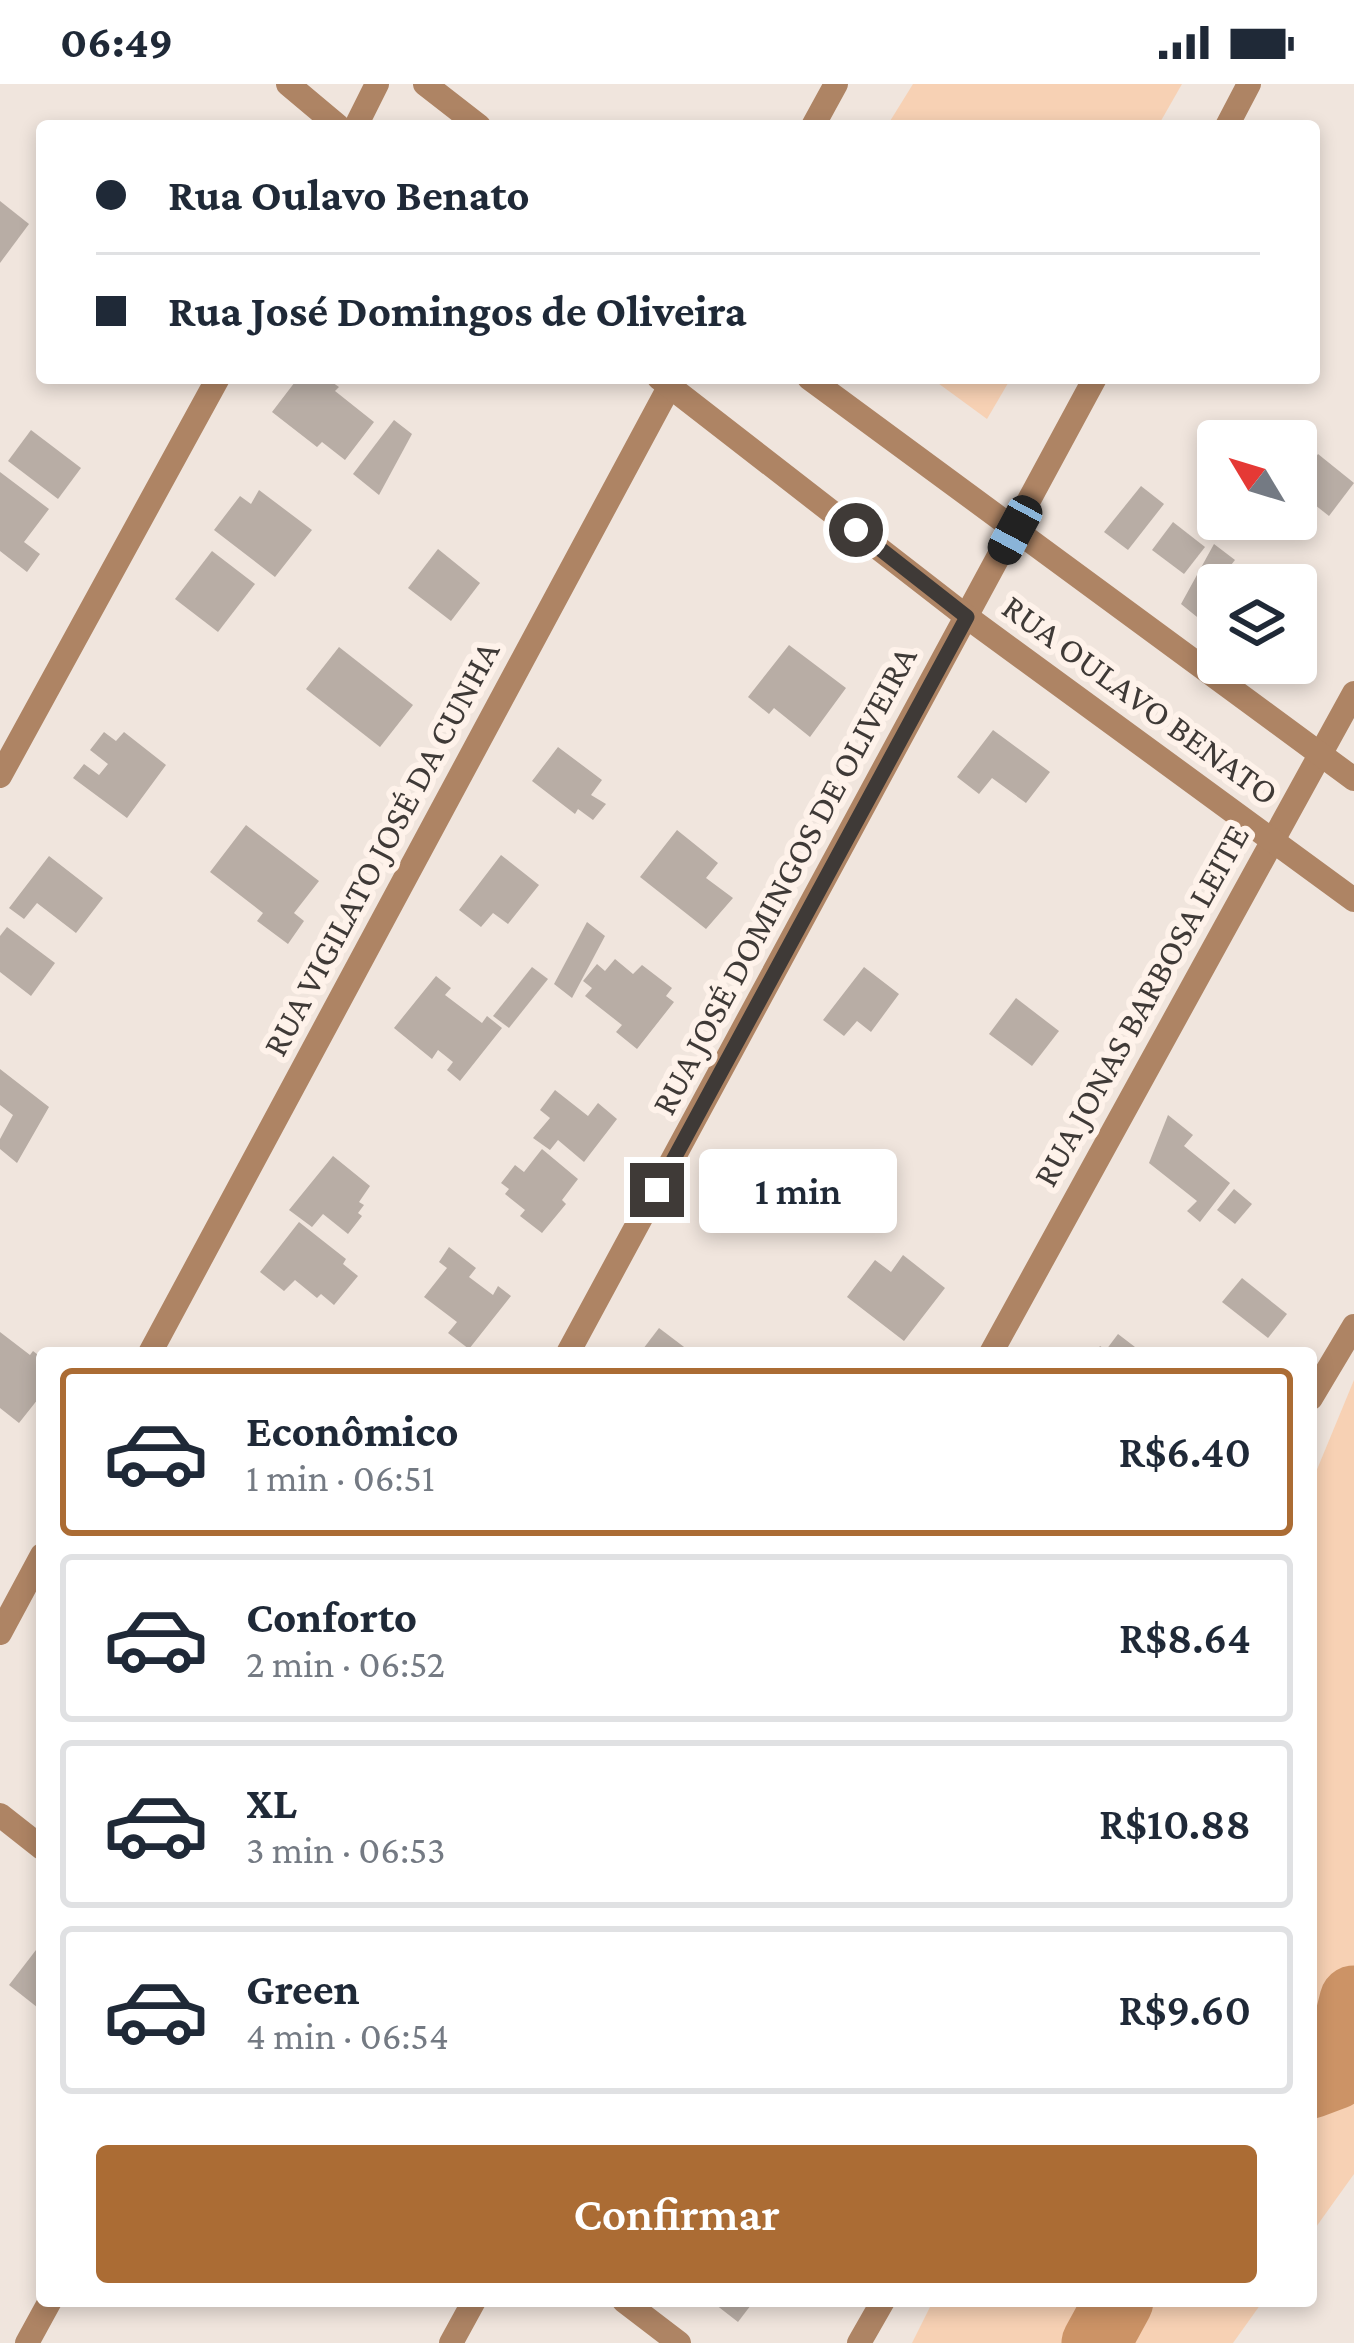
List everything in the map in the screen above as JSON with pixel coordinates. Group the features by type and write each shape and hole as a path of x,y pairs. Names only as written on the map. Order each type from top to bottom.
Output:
{"street":[{"path":"288,84 331,120"},
{"path":"359,120 377,84"},
{"path":"425,84 471,120"},
{"path":"817,120 836,84"},
{"path":"1230,120 1249,84"},
{"path":"0,776 215,384"},
{"name":"RUA VIGILATO JOSÉ DA CUNHA","path":"153,1347 666,384"},
{"name":"RUA OULAVO BENATO","path":"672,384 967,617 1354,900"},
{"name":"RUA OULAVO BENATO","path":"817,384 1354,779"},
{"name":"RUA JOSÉ DOMINGOS DE OLIVEIRA","path":"571,1347 1091,384"},
{"name":"RUA JONAS BARBOSA LEITE","path":"994,1347 1354,693"},
{"path":"1317,1388 1354,1326"},
{"path":"0,1633 36,1566"},
{"path":"0,1815 36,1843"},
{"path":"27,2343 47,2307"},
{"path":"451,2343 471,2307"},
{"path":"632,2307 679,2343"},
{"path":"860,2343 880,2307"}],"shaded area":[{"path":"913,84 1182,84 1161,120 891,120"},
{"path":"939,384 1007,384 987,419"},
{"path":"1354,1380 1354,2174 1317,2226 1317,1469"},
{"path":"930,2307 1259,2307 1233,2343 912,2343"}],"building":[{"path":"0,201 29,224 0,263"},
{"path":"293,384 335,384 339,387 335,391 374,422 345,460 322,442 317,447 272,412"},
{"path":"394,420 412,434 379,495 353,474"},
{"path":"31,430 81,468 58,499 8,461"},
{"path":"1317,455 1354,483 1329,516 1317,507"},
{"path":"0,472 49,509 24,542 40,554 27,572 0,551"},
{"path":"1141,486 1164,504 1128,550 1104,532"},
{"path":"259,490 312,530 275,577 214,530 240,496 251,504"},
{"path":"1173,522 1205,547 1184,574 1152,550"},
{"path":"1214,544 1235,560 1232,564 1203,564"},
{"path":"438,549 480,583 451,621 408,588"},
{"path":"212,551 255,584 218,632 175,599"},
{"path":"1197,575 1197,617 1181,604"},
{"path":"789,645 846,688 810,737 774,708 769,714 748,697"},
{"path":"339,647 413,705 380,747 306,689"},
{"path":"993,730 1050,772 1026,803 992,778 979,794 957,777"},
{"path":"104,732 116,741 124,732 166,765 127,818 73,778 84,764 99,775 108,764 90,750"},
{"path":"558,747 602,780 591,795 606,804 593,820 578,809 575,814 532,781"},
{"path":"246,825 319,881 294,913 304,921 288,944 257,921 263,913 210,872"},
{"path":"677,830 718,863 706,878 733,898 706,929 640,877"},
{"path":"501,855 539,885 508,924 493,913 481,927 459,910"},
{"path":"49,856 103,898 76,933 37,903 24,919 9,908"},
{"path":"587,922 605,936 572,998 554,984"},
{"path":"7,927 55,963 31,996 0,972 0,936"},
{"path":"615,959 633,974 642,965 672,988 666,996 674,1002 637,1049 616,1032 622,1025 585,996 592,988 583,981 597,964 605,971"},
{"path":"532,967 548,979 509,1028 493,1016"},
{"path":"864,967 899,994 871,1032 857,1021 844,1036 823,1020"},
{"path":"436,976 451,988 445,995 482,1023 487,1016 502,1028 460,1081 447,1070 453,1062 438,1050 432,1059 394,1028"},
{"path":"1016,998 1059,1031 1032,1066 989,1034"},
{"path":"0,1069 49,1107 17,1163 0,1149 13,1115 0,1105"},
{"path":"555,1090 588,1116 598,1103 617,1119 584,1162 558,1140 550,1150 533,1138 550,1118 540,1110"},
{"path":"1168,1115 1193,1135 1184,1146 1230,1183 1200,1222 1187,1211 1197,1201 1149,1163"},
{"path":"542,1149 578,1179 562,1200 566,1204 542,1233 520,1216 525,1210 505,1194 509,1189 501,1183 515,1165 524,1172"},
{"path":"333,1156 370,1186 359,1202 364,1205 358,1213 362,1216 348,1234 323,1214 312,1227 289,1210"},
{"path":"779,1157 812,1183 774,1233 740,1207"},
{"path":"1234,1189 1252,1204 1235,1224 1217,1210"},
{"path":"299,1222 346,1259 343,1264 358,1276 334,1305 295,1280 284,1291 260,1272"},
{"path":"449,1247 476,1268 469,1277 493,1295 498,1286 511,1296 471,1347 448,1333 457,1322 424,1297 447,1268 439,1262"},
{"path":"903,1255 945,1288 904,1341 847,1297 875,1260 891,1272"},
{"path":"1242,1278 1287,1314 1268,1338 1222,1302"},
{"path":"659,1328 684,1347 645,1347"},
{"path":"0,1332 30,1355 36,1353 36,1402 19,1423 0,1408"},
{"path":"1118,1334 1135,1347 1108,1347"},
{"path":"36,1950 36,2006 9,1985"},
{"path":"719,2307 749,2307 738,2322"}],"waterway":[{"path":"1317,2082 1335,2075 1354,2000"},
{"path":"1096,2343 1116,2307"}],"route":[{"path":"657,1190 967,617 856,530"}]}
